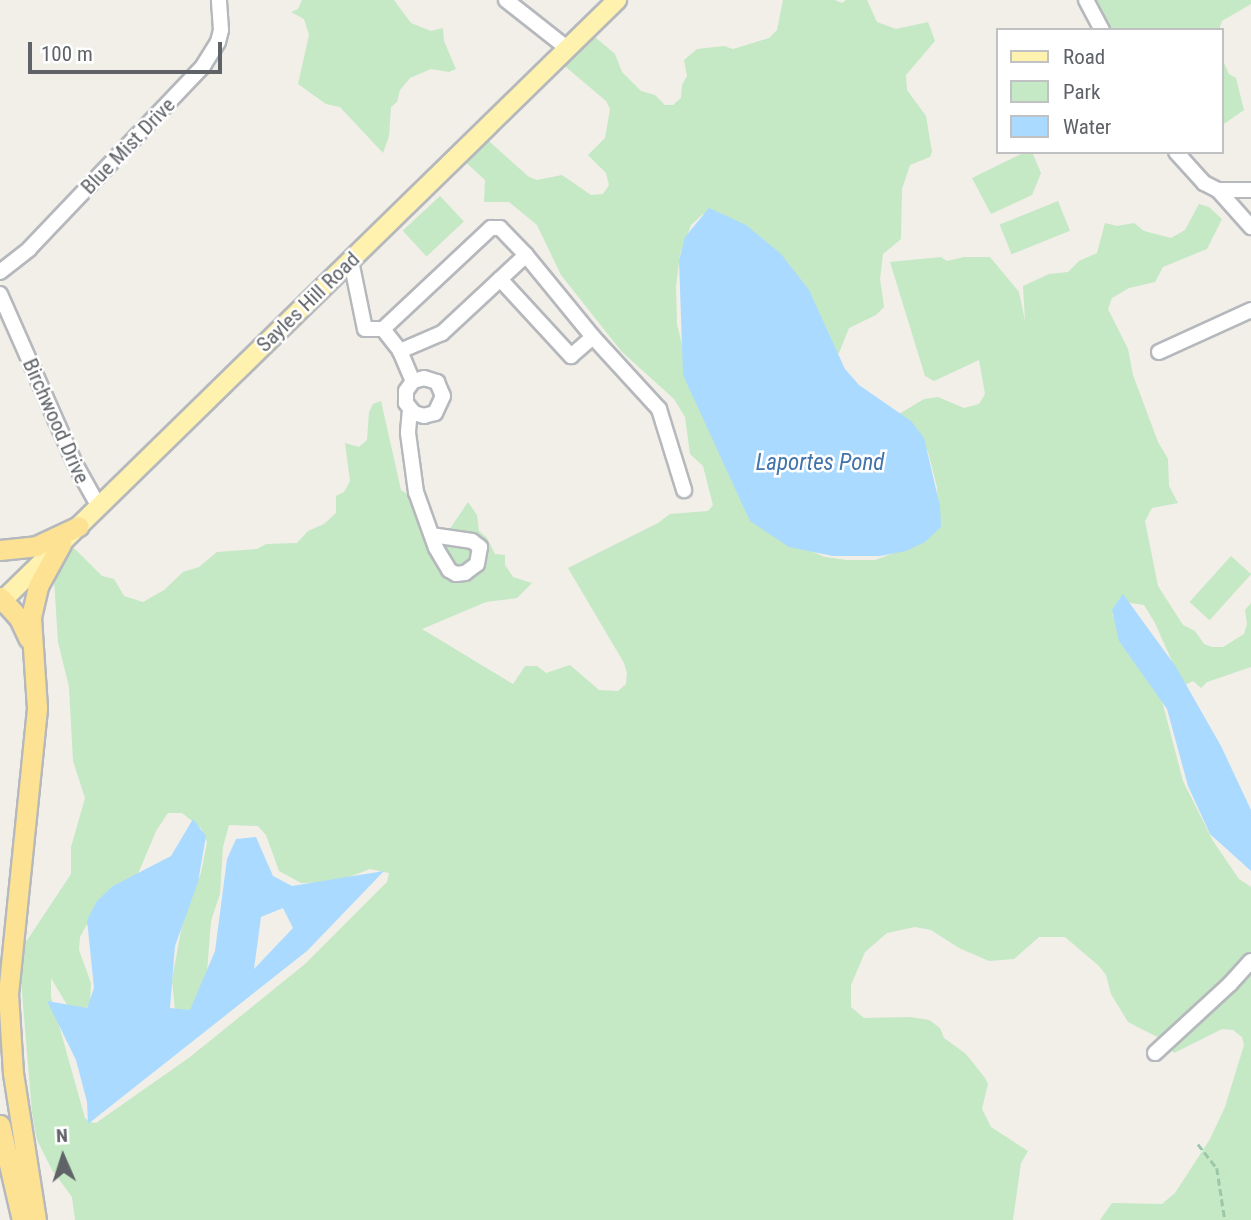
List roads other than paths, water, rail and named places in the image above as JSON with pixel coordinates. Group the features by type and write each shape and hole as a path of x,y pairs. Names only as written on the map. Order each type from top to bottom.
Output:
{"highway":[{"path":"0,550 36,546 79,526"},
{"path":"36,1220 13,1073 8,994 37,708 31,617 35,597 61,544"},
{"path":"1,600 22,624 35,662"},
{"path":"0,1125 22,1220"}],"main road":[{"name":"Sayles Hill Road","path":"1,600 617,0"}],"street":[{"name":"Blue Mist Drive","path":"0,272 29,249 203,66 218,42 221,30 219,0"},
{"path":"506,0 568,49"},
{"path":"1086,0 1101,28"},
{"path":"1178,154 1203,183 1218,190 1251,227"},
{"path":"1218,190 1251,190"},
{"path":"351,261 365,329 383,329 491,228 500,228 659,409 684,490"},
{"path":"400,351 442,332 526,255"},
{"path":"500,279 571,356 593,337"},
{"name":"Birchwood Drive","path":"0,294 75,464 99,507"},
{"path":"1159,352 1251,310"},
{"path":"383,329 400,351 413,381"},
{"path":"424,378 437,383 443,396 435,413 425,416 414,414 410,409 406,403 406,391 413,381 424,378"},
{"path":"410,409 408,433 416,492 432,535"},
{"path":"1155,1053 1251,961"}],"water":[{"name":"Laportes Pond","path":"709,208 746,225 781,254 809,290 845,369 859,385 911,421 924,438 940,506 941,527 925,542 906,551 880,556 833,556 789,547 750,521 683,375 679,260 685,237"},
{"path":"1123,594 1176,667 1221,746 1251,810 1251,871 1210,834 1188,786 1167,709 1119,641 1112,610"},
{"path":"193,819 206,836 198,882 175,946 170,1008 190,1010 215,951 227,859 236,839 256,837 273,876 292,886 384,871 307,951 88,1124 87,1102 76,1060 47,1001 87,1008 94,988 87,920 97,901 113,886 171,856","holes":["283,908 293,928 254,969 261,917"]}]}
